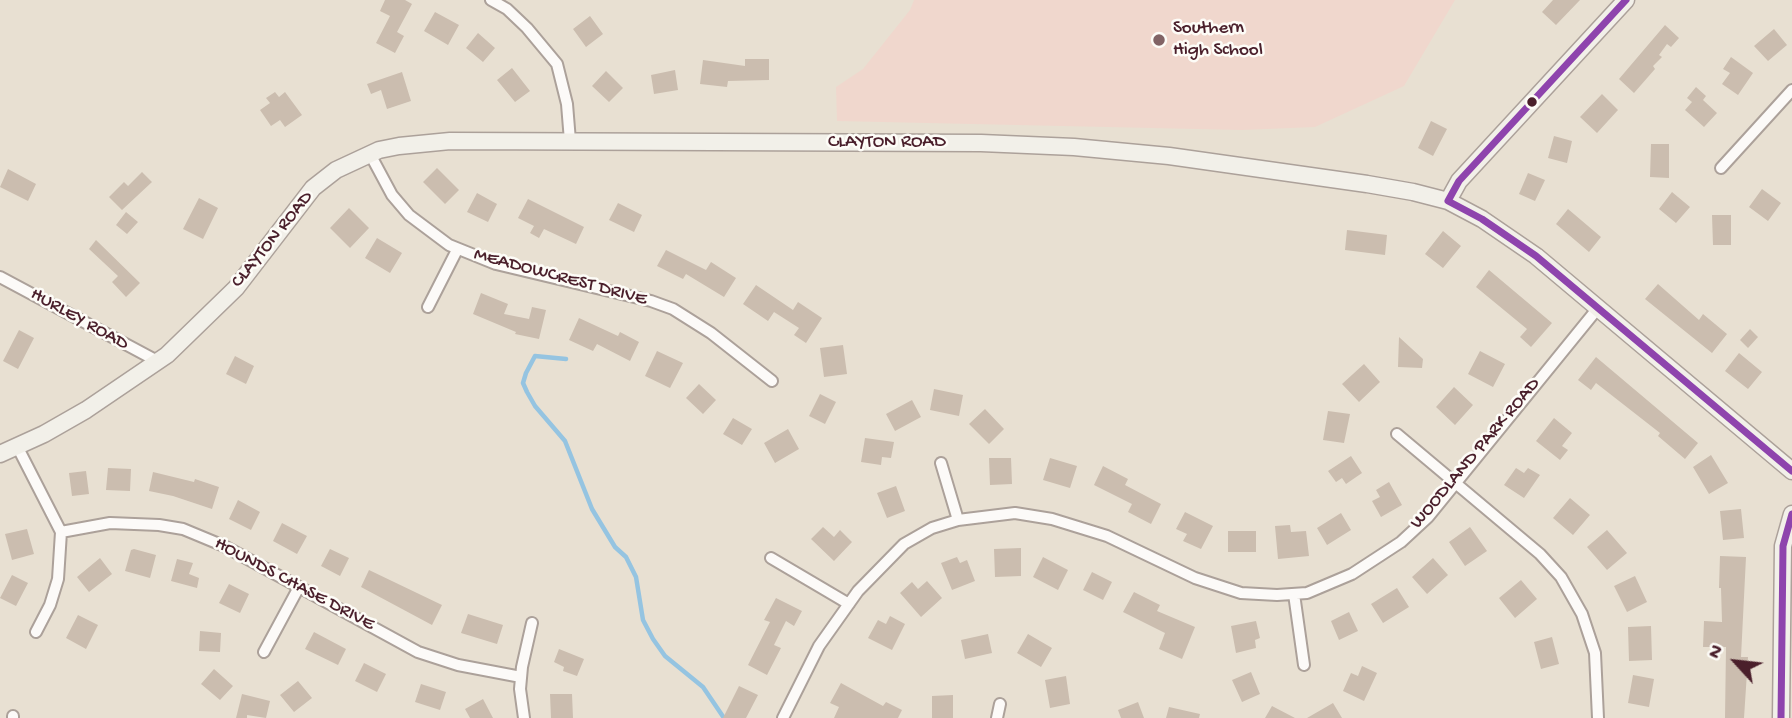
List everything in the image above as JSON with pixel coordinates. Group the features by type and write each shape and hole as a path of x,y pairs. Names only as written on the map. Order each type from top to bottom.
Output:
{"street":[{"path":"491,0 509,4 556,64 567,104 570,141"},
{"path":"1448,201 1459,181 1626,0"},
{"path":"1721,168 1792,90"},
{"name":"CLAYTON ROAD","path":"0,454 86,410 159,362 236,288 313,188 336,170 370,154 399,146 450,141 968,143 1074,147 1169,156 1367,184 1448,201 1515,241 1792,471"},
{"name":"MEADOWCREST DRIVE","path":"370,154 393,195 409,215 457,250 496,264 651,301 673,309 711,333 772,381"},
{"path":"428,307 457,250"},
{"name":"HURLEY ROAD","path":"0,277 159,362"},
{"name":"WOODLAND PARK ROAD","path":"783,718 819,646 858,591 904,544 932,528 958,520 1015,513 1052,519 1107,536 1218,587 1258,595 1294,594 1319,590 1334,583 1378,559 1429,517 1598,308"},
{"path":"1397,434 1540,554 1561,577 1573,595 1590,633 1595,653 1598,718"},
{"path":"17,446 61,533 58,579 50,605 36,632"},
{"path":"941,463 958,520"},
{"path":"1782,718 1783,546 1792,514"},
{"name":"HOUNDS CHASE DRIVE","path":"61,533 110,523 183,529 224,546 418,652 458,665 521,677"},
{"path":"771,558 849,604"},
{"path":"264,652 299,587"},
{"path":"1294,594 1304,665"},
{"path":"524,718 521,677 532,624"},
{"path":"997,718 1000,704"}],"shaded area":[{"name":"Southern High School","path":"914,0 1455,0 1404,86 1315,127 1242,130 837,121 836,87 863,69 910,10"}],"building":[{"path":"385,0 405,0 412,4 397,32 404,36 395,53 376,43 390,16 380,11"},
{"path":"1553,0 1580,0 1556,25 1542,12"},
{"path":"435,12 459,25 448,45 424,31"},
{"path":"590,16 603,34 586,47 573,29"},
{"path":"1665,25 1679,38 1671,47 1667,44 1659,55 1662,57 1653,66 1655,69 1634,93 1619,79"},
{"path":"1774,29 1787,45 1768,61 1754,46"},
{"path":"478,33 495,48 483,62 466,48"},
{"path":"1731,57 1753,73 1738,95 1722,84 1730,73 1723,69"},
{"path":"745,59 769,59 769,80 728,81 727,87 700,84 703,60 745,66"},
{"path":"512,68 530,91 515,102 497,80"},
{"path":"675,70 678,90 654,94 651,75"},
{"path":"606,71 623,88 609,102 592,86"},
{"path":"402,72 411,101 387,109 381,90 371,94 367,84"},
{"path":"1696,87 1706,96 1703,100 1717,113 1704,127 1685,110 1692,102 1687,98"},
{"path":"275,92 279,97 285,92 302,115 285,127 280,120 271,126 260,110 270,103 266,98"},
{"path":"1602,94 1618,110 1597,133 1580,117"},
{"path":"1431,121 1447,129 1433,156 1418,148"},
{"path":"1554,136 1572,141 1567,163 1548,158"},
{"path":"1651,144 1669,144 1669,178 1650,177"},
{"path":"437,168 459,190 445,204 423,182"},
{"path":"8,169 36,184 28,201 0,187"},
{"path":"142,172 152,182 122,210 109,197 124,182 128,186"},
{"path":"1528,173 1545,180 1535,201 1519,194"},
{"path":"1762,189 1781,203 1768,221 1749,207"},
{"path":"1672,192 1690,207 1676,223 1659,209"},
{"path":"477,193 497,204 488,222 467,212"},
{"path":"199,198 218,208 203,239 183,229"},
{"path":"528,199 584,227 576,244 544,229 539,238 530,233 534,226 518,218"},
{"path":"618,203 642,215 634,232 609,220"},
{"path":"349,208 369,228 350,248 330,228"},
{"path":"1568,209 1601,237 1589,252 1556,224"},
{"path":"126,212 138,222 127,234 116,225"},
{"path":"1712,215 1731,215 1731,245 1713,245"},
{"path":"1347,230 1387,235 1385,255 1345,250"},
{"path":"1443,231 1461,246 1443,268 1425,254"},
{"path":"377,238 402,253 390,273 365,258"},
{"path":"96,240 140,283 126,297 112,282 118,276 89,249"},
{"path":"666,250 706,270 711,262 736,278 724,297 686,274 683,279 657,266"},
{"path":"1489,270 1552,323 1531,347 1520,337 1527,329 1476,287"},
{"path":"1658,284 1699,320 1703,314 1727,334 1712,353 1645,299"},
{"path":"756,285 793,310 798,302 822,318 806,343 794,335 799,328 774,312 768,321 743,304"},
{"path":"481,293 508,304 504,314 529,319 532,307 546,310 539,339 515,334 516,332 473,314"},
{"path":"579,318 618,336 620,332 639,342 630,361 597,344 593,351 569,340"},
{"path":"1750,329 1758,337 1748,348 1740,340"},
{"path":"19,330 34,338 18,369 3,361"},
{"path":"1399,337 1423,359 1422,368 1398,367"},
{"path":"843,345 847,374 824,377 820,348"},
{"path":"657,351 683,363 670,388 645,376"},
{"path":"1480,351 1505,364 1493,387 1468,374"},
{"path":"1739,353 1762,372 1748,389 1725,371"},
{"path":"235,356 254,366 246,384 226,374"},
{"path":"1596,357 1698,443 1685,459 1658,436 1660,433 1596,383 1591,390 1578,380"},
{"path":"1364,364 1380,382 1359,402 1342,384"},
{"path":"699,384 716,400 703,414 686,398"},
{"path":"1454,387 1473,405 1455,425 1436,407"},
{"path":"934,389 963,395 959,416 930,410"},
{"path":"820,394 836,402 825,424 809,416"},
{"path":"912,400 921,417 895,431 886,414"},
{"path":"985,409 1004,429 989,444 969,424"},
{"path":"1328,411 1350,414 1344,443 1323,440"},
{"path":"733,418 752,429 742,445 723,434"},
{"path":"1554,418 1572,433 1562,446 1568,450 1560,460 1536,441"},
{"path":"788,429 799,449 775,463 764,443"},
{"path":"865,438 894,442 891,458 882,457 881,465 861,462"},
{"path":"1711,455 1728,483 1709,494 1693,467"},
{"path":"1351,456 1362,473 1346,484 1342,478 1336,482 1328,471"},
{"path":"989,458 1011,458 1012,484 990,485"},
{"path":"1050,458 1077,466 1070,488 1043,480"},
{"path":"1103,466 1128,479 1125,485 1161,504 1151,524 1128,512 1132,504 1094,485"},
{"path":"108,468 131,469 130,491 106,490"},
{"path":"1516,468 1524,473 1528,468 1540,475 1524,498 1504,485"},
{"path":"86,471 89,494 72,496 69,473"},
{"path":"153,472 194,482 195,479 219,487 212,509 149,491"},
{"path":"1389,482 1402,505 1381,517 1372,501 1380,497 1376,490"},
{"path":"896,486 905,511 887,518 877,493"},
{"path":"1570,498 1590,515 1573,535 1553,518"},
{"path":"238,500 260,512 251,530 229,519"},
{"path":"1741,509 1744,538 1723,540 1720,511"},
{"path":"1185,512 1213,526 1201,549 1183,541 1187,534 1176,529"},
{"path":"1341,513 1351,530 1327,545 1317,528"},
{"path":"282,523 307,536 297,554 273,541"},
{"path":"1290,525 1291,532 1306,531 1309,556 1278,559 1275,526"},
{"path":"823,527 834,537 840,530 852,542 834,561 811,539"},
{"path":"1470,527 1487,551 1465,566 1449,542"},
{"path":"27,529 34,554 12,560 5,534"},
{"path":"1607,530 1627,553 1607,570 1587,547"},
{"path":"1228,531 1256,531 1256,552 1228,552"},
{"path":"1021,548 1021,576 995,577 994,549"},
{"path":"330,549 349,558 340,576 321,566"},
{"path":"131,550 156,555 150,578 125,571"},
{"path":"1720,556 1746,557 1741,657 1748,657 1744,718 1725,718 1726,647 1703,647 1704,621 1722,622"},
{"path":"957,557 960,563 967,560 975,581 952,590 941,563"},
{"path":"1043,557 1068,570 1058,590 1033,577"},
{"path":"100,558 112,574 89,592 77,577"},
{"path":"1433,558 1448,575 1427,594 1412,577"},
{"path":"177,559 193,563 189,574 199,578 197,588 171,581"},
{"path":"369,570 442,605 432,625 361,587"},
{"path":"1092,572 1112,582 1103,600 1083,590"},
{"path":"12,575 28,583 16,606 0,598"},
{"path":"1635,576 1647,602 1627,612 1614,586"},
{"path":"1521,580 1537,599 1515,618 1499,598"},
{"path":"927,581 942,598 921,617 900,593 912,582 918,589"},
{"path":"229,584 249,594 240,613 219,603"},
{"path":"1397,588 1409,607 1383,623 1371,604"},
{"path":"1134,592 1160,605 1157,611 1195,627 1182,659 1159,649 1165,633 1123,612"},
{"path":"776,598 802,611 794,626 786,621 774,645 781,648 767,675 748,665 770,622 764,620"},
{"path":"1349,612 1358,631 1339,640 1331,621"},
{"path":"468,614 503,625 497,644 461,633"},
{"path":"78,615 98,625 86,649 66,638"},
{"path":"890,616 905,624 892,650 868,638 878,620 886,624"},
{"path":"1256,621 1260,638 1255,640 1256,648 1236,653 1231,626"},
{"path":"1651,626 1652,660 1629,661 1628,627"},
{"path":"200,631 221,633 220,652 199,651"},
{"path":"314,632 346,649 338,665 305,649"},
{"path":"988,634 992,653 965,659 961,640"},
{"path":"1028,634 1052,648 1041,667 1017,653"},
{"path":"1552,637 1559,664 1541,669 1534,642"},
{"path":"559,649 584,659 577,676 563,671 564,667 554,662"},
{"path":"364,663 386,674 377,692 355,681"},
{"path":"1362,666 1377,673 1364,701 1343,691 1351,673 1358,676"},
{"path":"214,669 233,686 220,700 201,684"},
{"path":"1251,672 1260,694 1242,702 1232,680"},
{"path":"1633,675 1654,679 1649,707 1628,703"},
{"path":"1066,676 1070,704 1050,708 1045,680"},
{"path":"298,681 312,698 294,712 280,695"},
{"path":"841,683 883,706 886,702 902,710 898,718 834,718 839,707 830,703"},
{"path":"421,684 446,692 440,710 415,702"},
{"path":"739,686 758,695 746,718 723,718"},
{"path":"242,694 270,701 266,718 247,715 247,718 236,718"},
{"path":"550,694 572,694 573,718 551,718"},
{"path":"953,695 953,718 932,718 932,696"},
{"path":"483,699 493,718 470,718 465,709"},
{"path":"1138,702 1144,718 1121,718 1118,710"},
{"path":"1333,703 1342,718 1307,718"},
{"path":"1272,706 1295,718 1265,718"},
{"path":"1169,707 1200,714 1199,718 1166,718"}],"waterway":[{"path":"566,359 535,356 523,383 535,406 565,441 592,509 615,547 626,557 636,577 643,620 653,639 665,656 703,687 724,718"}],"transit line":[{"path":"1626,0 1459,181 1448,201 1482,219 1536,256 1792,471"},
{"path":"1781,718 1783,546 1792,514"}],"place":[{"name":"Southern High School","path":"1159,40"}]}
